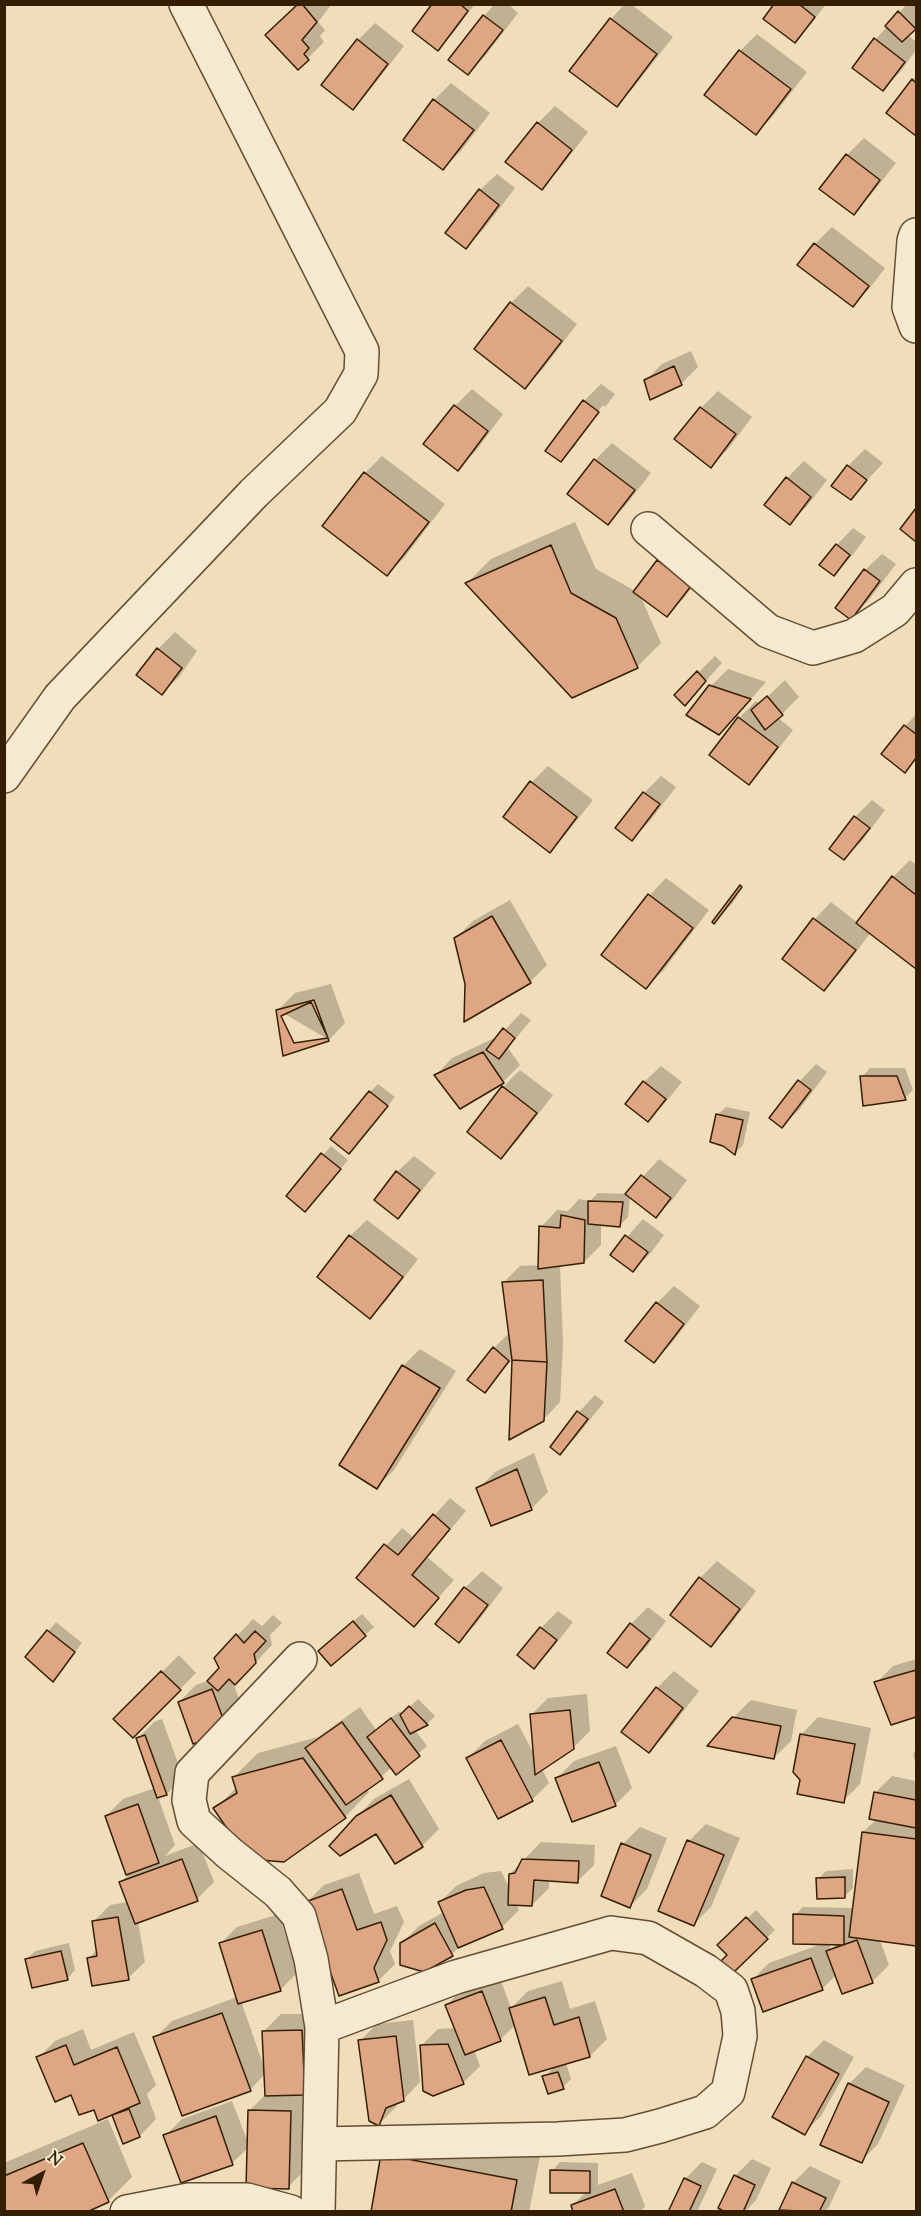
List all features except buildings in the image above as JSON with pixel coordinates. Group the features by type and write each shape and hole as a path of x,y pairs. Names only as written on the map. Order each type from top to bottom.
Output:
{"street":[{"path":"4,776 60,696 254,493 340,411 361,374 362,351 186,4"},
{"path":"916,236 909,307 916,326"},
{"path":"648,529 768,631 813,648 854,636 895,610 916,585"},
{"path":"300,1659 192,1773 189,1800 194,1821 229,1853 278,1892 299,1916 311,1959 322,2027 318,2211"},
{"path":"320,2144 558,2139 624,2135 705,2112 728,2092 740,2036 738,2011 731,1990 706,1971 648,1938 611,1933 456,1977 322,2027"},
{"path":"127,2211 189,2200 248,2199 291,2211"}]}
